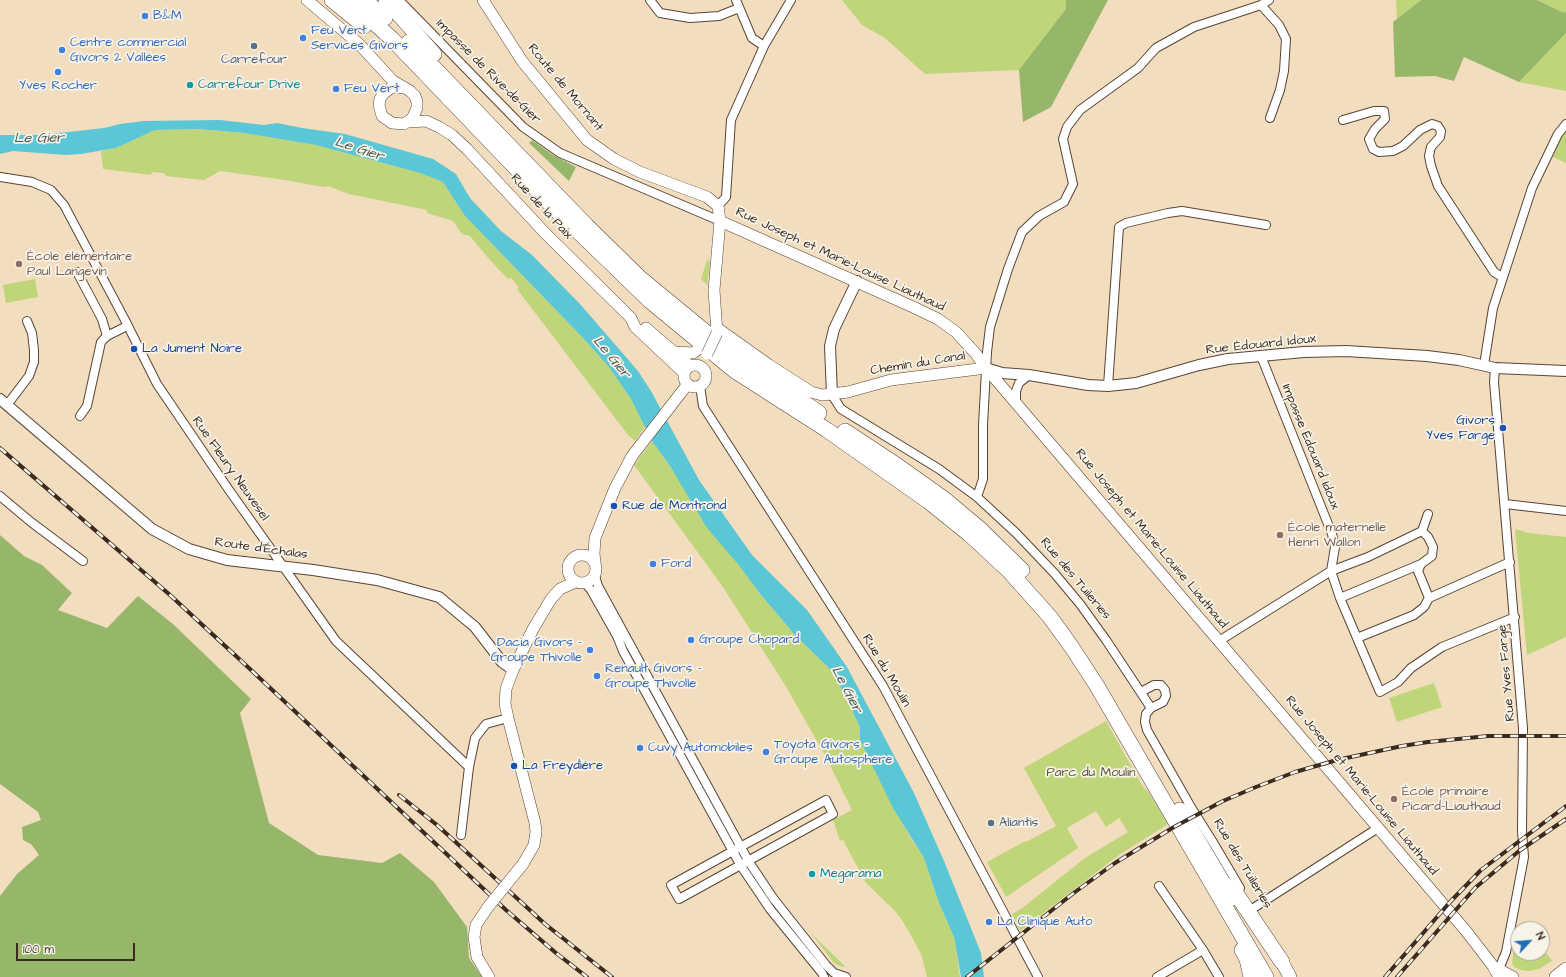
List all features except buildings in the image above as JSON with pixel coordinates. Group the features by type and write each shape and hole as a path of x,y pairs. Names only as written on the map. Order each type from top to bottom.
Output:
{"highway":[{"path":"332,0 446,94"},
{"path":"349,0 392,39 557,211 650,301 735,370 827,430 928,501 969,534 1008,571 1050,617 1097,686 1266,977"},
{"path":"365,0 424,57 587,226 640,278 686,317 744,362 943,498 980,529 1008,556 1057,612 1086,651 1106,682 1277,977"},
{"path":"386,0 477,104 482,117"},
{"path":"1186,840 1247,959 1251,977"},
{"path":"1215,869 1228,882 1282,962"}],"main road":[{"path":"307,0 360,44 370,54 379,68 393,81 415,96 417,108 415,114 408,122 398,125 382,116 379,105 383,94 383,86 379,68"},
{"name":"Route de Mornant","path":"483,0 522,61 587,140 614,159 640,172 707,197 718,206"},
{"path":"383,94 392,87 405,88"},
{"name":"Rue de la Paix","path":"417,108 426,121"},
{"name":"Rue de la Paix","path":"408,122 426,121 452,135 467,149 545,233 631,318 639,322 692,369"},
{"path":"692,369 705,372 706,377 700,386 694,387 687,385 684,379 704,353 716,331 714,290 720,221 718,206"},
{"name":"Rue Joseph et Marie-Louise Liauthaud","path":"720,221 857,281 938,319 956,332 1466,931 1497,971 1513,977"},
{"name":"Rue de la Paix","path":"631,318 635,327 692,369"},
{"path":"716,331 811,392 822,396 832,395"},
{"path":"674,352 704,353"},
{"name":"Chemin du Canal","path":"832,395 891,380 986,368"},
{"path":"551,599 554,590 566,576 571,560 585,550 595,538 615,488 632,456 687,385"},
{"path":"489,977 477,957 474,937 476,925 488,907 523,864 534,845 536,832 505,704 506,689 513,670 533,629 551,599 560,589 580,582 589,582 595,576 597,572 594,554 595,538"},
{"path":"578,555 588,555 595,562"},
{"path":"568,570 572,579 580,582"},
{"path":"1282,962 1290,977"}],"street":[{"name":"Impasse de Rive-de-Gier","path":"399,0 519,123 560,153 720,221"},
{"path":"650,0 660,13 690,18 719,16 739,8"},
{"path":"736,0 752,38 764,46"},
{"path":"718,206 726,197 731,120 764,46 791,0"},
{"path":"977,497 983,479 983,425 990,327 1008,269 1022,232 1039,216 1064,202 1073,184 1063,139 1067,127 1080,110 1138,68 1156,48 1194,27 1261,5 1269,0"},
{"path":"1261,5 1279,25 1286,39 1284,72 1280,90 1270,118"},
{"path":"1343,120 1374,111 1384,111 1386,119 1375,129 1369,139 1373,149 1379,152 1393,151 1403,146 1420,130 1432,124 1438,126 1441,131 1440,137 1431,147 1429,156 1438,186 1494,272 1502,277"},
{"path":"1484,365 1493,308 1532,188 1558,134 1566,124"},
{"name":"Rue Fleury Neuvesel","path":"0,177 32,182 51,190 64,205 157,384 229,490 336,641 470,767"},
{"path":"1108,386 1119,227 1126,223 1182,211 1266,225"},
{"path":"77,272 102,319 107,336"},
{"path":"832,395 830,346 834,329 857,281"},
{"path":"3,402 29,376 34,362 32,333 27,321"},
{"path":"80,416 88,406 101,342 107,336 127,326"},
{"name":"Rue Édouard Idoux","path":"986,368 1002,373 1029,375 1088,385 1108,386 1136,383 1199,365 1228,359 1304,352 1346,351 1427,356 1459,360 1495,368 1566,371"},
{"name":"Impasse Édouard Idoux","path":"1261,356 1332,534 1335,547 1331,571"},
{"name":"Rue Yves Farge","path":"1495,368 1494,382 1515,617 1523,728 1522,831 1524,857 1506,952 1497,971"},
{"path":"1016,402 1016,391 1019,383 1029,375"},
{"name":"Rue du Moulin","path":"700,386 703,406 883,686 1038,977"},
{"name":"Rue des Tuileries","path":"832,395 841,409 939,469 977,497 1035,552 1080,604 1151,708 1146,714 1145,722 1147,730 1282,962"},
{"name":"Route d'Échalas","path":"3,402 152,529 189,549 227,560 283,566 377,580 439,597 475,627 502,662 513,670"},
{"path":"0,496 83,561"},
{"path":"1505,504 1566,511"},
{"path":"1219,641 1331,571 1368,557 1422,531 1428,514"},
{"path":"1340,598 1421,564 1432,556 1433,547 1428,537 1422,531"},
{"path":"1357,638 1414,614 1424,607 1429,598 1510,562"},
{"path":"1421,564 1418,571 1429,598"},
{"path":"1331,571 1340,598 1380,692 1398,682 1411,668 1442,648 1515,617"},
{"path":"595,576 598,586 736,849 741,866 770,909 824,977"},
{"path":"580,582 591,590 617,636 626,657 736,849 749,862 773,898 826,965 834,973 846,977"},
{"path":"1141,692 1154,684 1161,685 1166,690 1166,696 1163,702 1151,708"},
{"path":"461,835 475,738 483,727 491,722 508,718"},
{"path":"826,800 834,814 749,862 679,899 671,885 826,800"},
{"path":"1252,909 1378,828"},
{"path":"1159,886 1203,950 1219,977"},
{"path":"1157,977 1203,950"}],"green space":[{"path":"842,0 1066,0 1067,9 1019,70 925,74 885,38 862,25"},
{"path":"1066,0 1108,0 1051,107 1023,122 1019,70 1066,9"},
{"path":"1396,0 1421,0 1397,19"},
{"path":"1421,0 1537,0 1564,13 1566,11 1566,33 1519,82 1464,57 1454,81 1435,76 1395,77 1393,22"},
{"path":"1537,0 1566,0 1566,11 1564,13"},
{"path":"1566,33 1566,91 1519,82"},
{"path":"198,129 244,133 316,145 420,173 443,182 465,216 585,340 609,367 631,399 645,427 635,441 628,435 517,289 519,287 511,278 508,279 470,236 462,234 453,221 427,213 427,210 349,194 328,186 323,187 220,171 204,180 166,176 164,173 152,172 151,175 103,169 101,151 116,148 155,130"},
{"path":"1566,130 1566,163 1553,157 1561,136"},
{"path":"532,140 553,155 576,167 569,181 529,143"},
{"path":"707,260 710,262 707,285 701,279"},
{"path":"35,279 38,297 6,303 3,285"},
{"path":"652,441 761,595 795,635 833,672 860,727 860,741 909,835 924,858 939,903 954,937 960,977 927,977 921,954 902,920 895,911 866,883 843,840 840,841 833,820 852,810 826,757 785,685 723,587 634,465"},
{"path":"1515,529 1529,533 1566,537 1566,637 1527,655"},
{"path":"0,535 24,556 42,565 72,593 58,610 107,628 138,596 174,625 251,699 240,713 269,823 318,855 382,863 400,853 434,882 467,927 469,958 482,977 0,977 0,896 17,874 39,855 31,844 23,840 22,827 41,820 38,812 0,784"},
{"path":"1434,683 1442,707 1397,722 1389,698"},
{"name":"Parc du Moulin","path":"1106,721 1143,787 1148,791 1168,824 1119,855 1020,931 1012,914 1021,909 1085,858 1128,832 1119,818 1106,827 1096,811 1067,828 1078,848 1006,897 987,862 1056,826 1024,768"},
{"path":"811,933 845,966 842,967 834,963"},
{"path":"1550,958 1552,961 1539,969 1529,971 1521,970 1514,967 1512,961 1550,961"}],"water":[{"name":"Le Gier","path":"220,120 264,125 277,123 345,134 433,159 456,174 470,198 501,231 532,255 580,304 638,371 651,391 699,480 752,555 807,610 847,667 914,793 944,861 981,953 984,977 961,977 954,937 939,903 924,858 893,808 860,740 860,727 833,672 795,635 707,528 670,466 652,441 631,399 609,367 585,340 465,216 443,182 420,173 316,145 244,133 198,129 155,130 116,148 81,154 66,155 13,151 0,154 0,135 42,135 104,128 144,121"}],"railway":[{"path":"0,448 170,595 506,910 556,953 587,977"},
{"path":"967,977 1075,892 1115,863 1174,827 1223,801 1256,787 1295,772 1337,760 1402,746 1488,736 1566,736"},
{"path":"399,795 437,825 545,924 612,977"},
{"path":"1385,977 1450,902 1481,870 1566,806"},
{"path":"1397,977 1475,888 1519,851 1566,819"}],"place":[{"name":"B&M","path":"145,16"},
{"name":"Feu Vert Services Givors","path":"303,38"},
{"name":"Carrefour","path":"254,46"},
{"name":"Centre commercial Givors 2 Vallées","path":"62,50"},
{"name":"Yves Rocher","path":"58,72"},
{"name":"Carrefour Drive","path":"190,85"},
{"name":"Feu Vert","path":"336,89"},
{"name":"École élémentaire Paul Langevin","path":"19,264"},
{"name":"La Jument Noire","path":"134,349"},
{"name":"Givors Yves Farge","path":"1503,428"},
{"name":"Rue de Montrond","path":"614,506"},
{"name":"École maternelle Henri Wallon","path":"1280,535"},
{"name":"Ford","path":"653,564"},
{"name":"Groupe Chopard","path":"691,640"},
{"name":"Dacia Givors - Groupe Thivolle","path":"590,650"},
{"name":"Renault Givors - Groupe Thivolle","path":"597,676"},
{"name":"Cuvy Automobiles","path":"640,748"},
{"name":"Toyota Givors - Groupe Autosphere","path":"766,752"},
{"name":"La Freydière","path":"514,766"},
{"name":"École primaire Picard-Liauthaud","path":"1394,799"},
{"name":"Aliantis","path":"991,823"},
{"name":"Megarama","path":"812,874"},
{"name":"La Clinique Auto","path":"989,922"}]}
